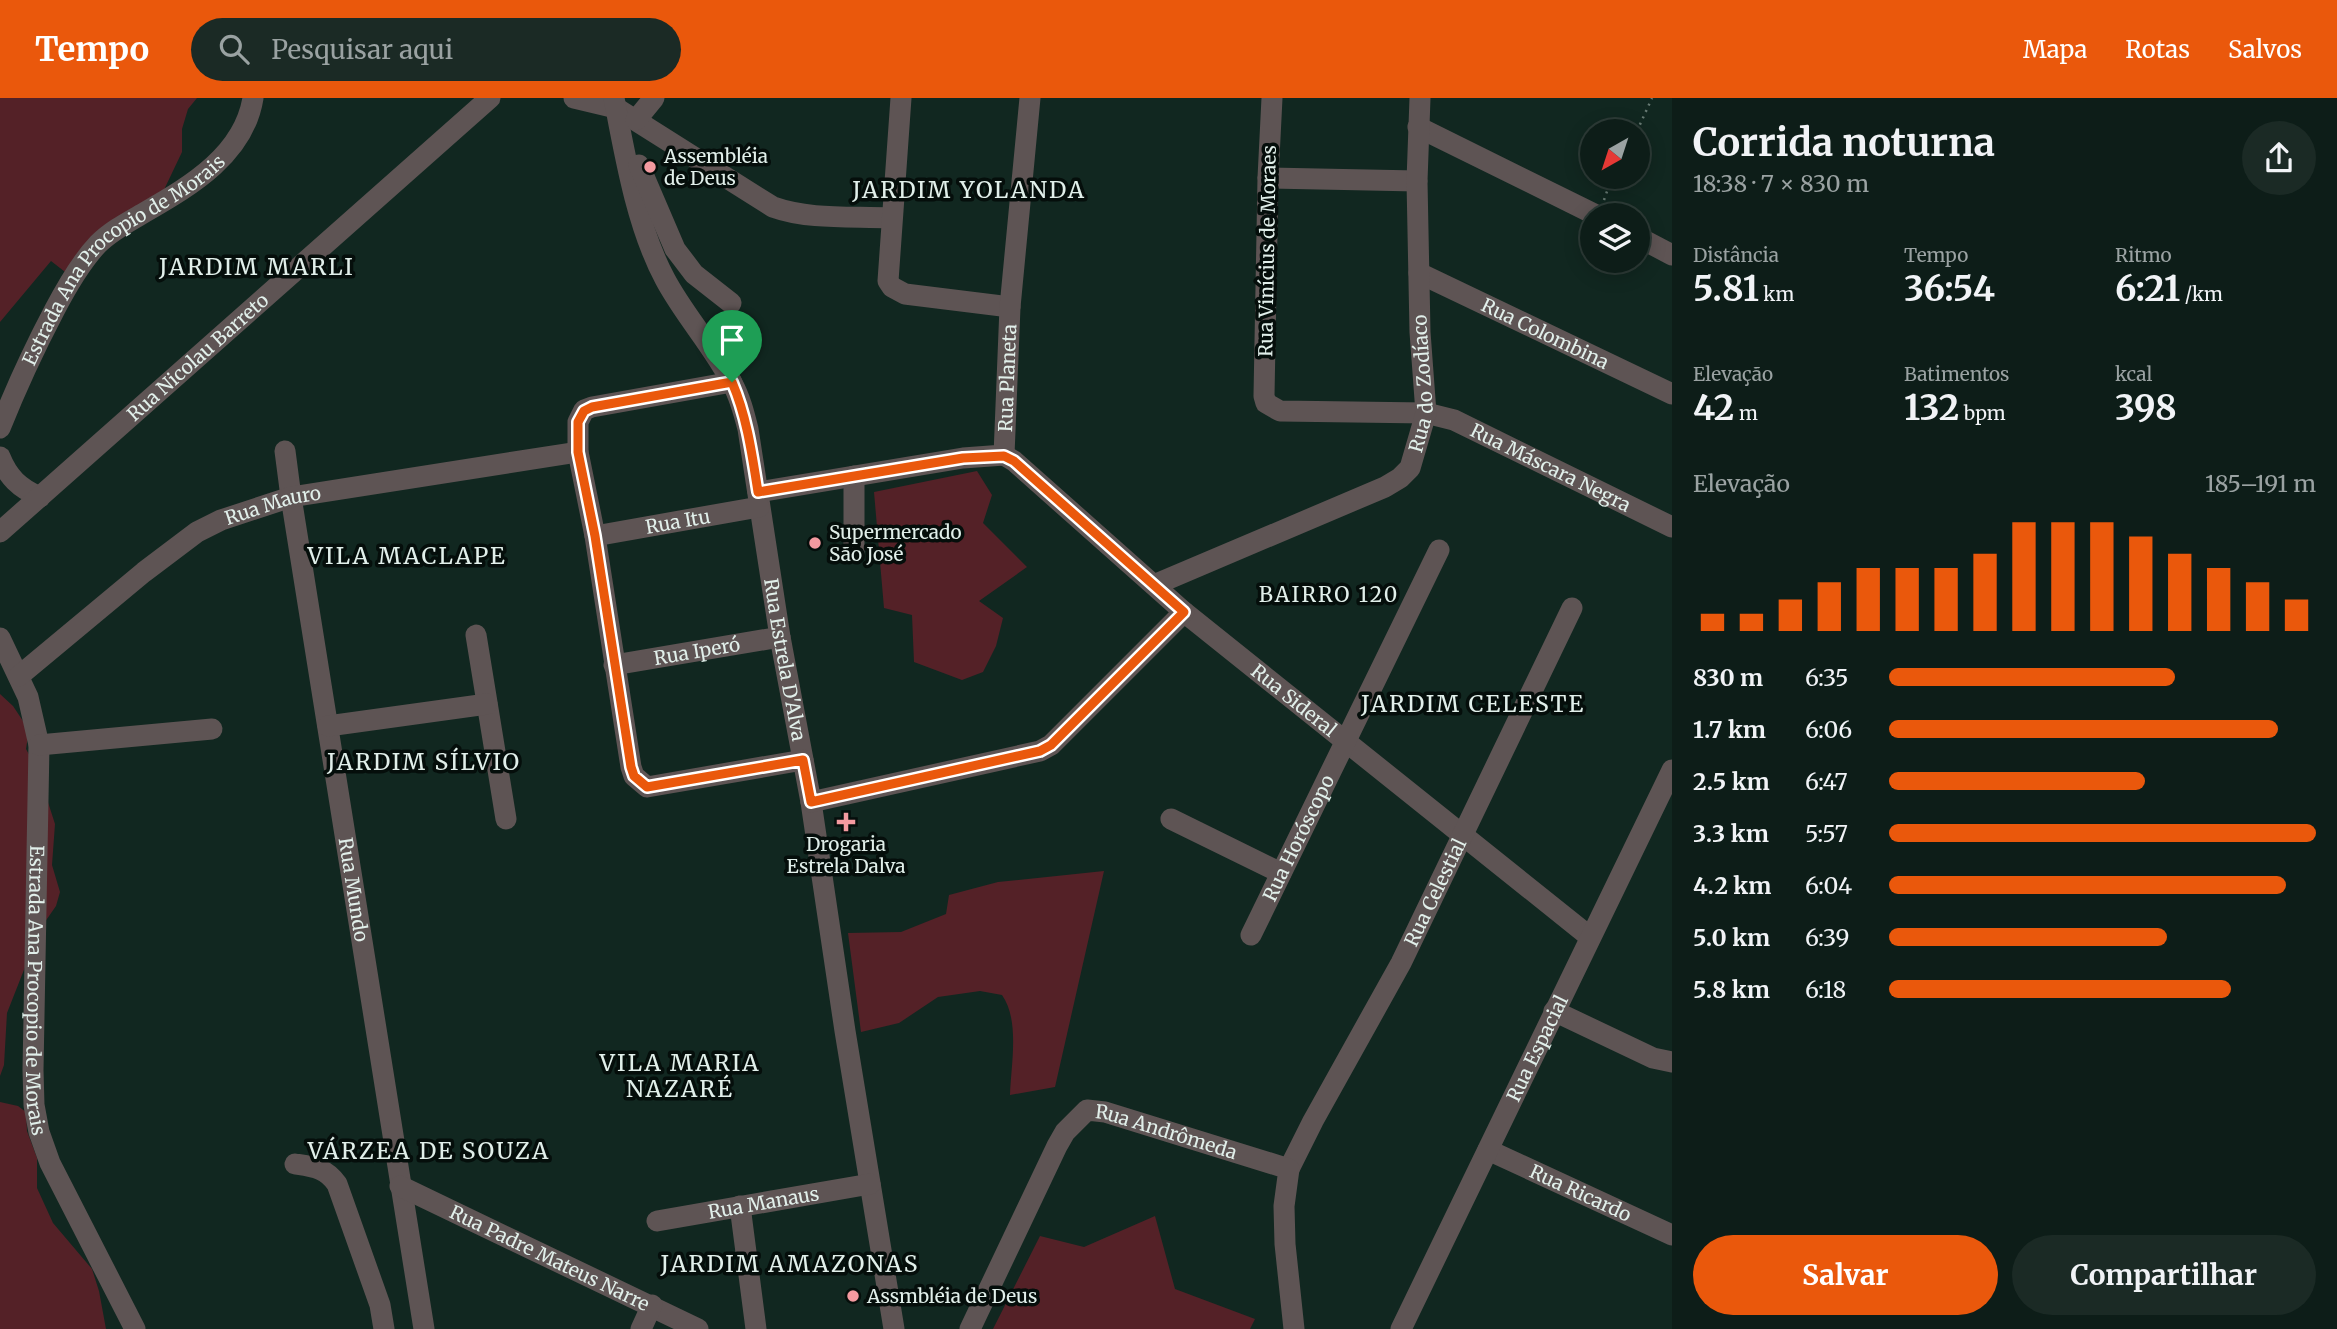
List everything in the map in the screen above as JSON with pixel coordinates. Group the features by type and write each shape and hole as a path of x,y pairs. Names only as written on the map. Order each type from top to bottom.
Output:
{"street":[{"name":"Estrada Ana Procopio de Morais","path":"0,428 36,346 65,290 84,261 114,230 181,191 211,169 230,150 243,129 253,98"},
{"name":"Rua Nicolau Barreto","path":"0,532 489,98"},
{"path":"575,98 615,103 636,120 773,207 802,214 891,218"},
{"path":"636,120 654,98"},
{"path":"901,98 888,281 892,287 905,294 1010,307"},
{"name":"Rua Planeta","path":"759,499 854,477 963,458 1004,456 1010,307 1030,98"},
{"name":"Rua Vinícius de Moraes","path":"1266,403 1268,178 1272,98"},
{"name":"Rua do Zodíaco","path":"1154,585 1372,492 1400,478 1410,468 1426,413 1420,332 1417,181 1420,98"},
{"name":"Rua Estrela D'Alva","path":"615,103 642,222 652,252 685,313 732,382 748,429 780,637 811,802 894,1329"},
{"path":"1418,127 1584,203"},
{"path":"624,147 639,164 668,236 683,261 694,274 731,303"},
{"path":"1268,178 1417,181"},
{"path":"1650,243 1672,255"},
{"name":"Rua Colombina","path":"1419,273 1672,394"},
{"path":"732,382 592,407 584,411 578,422 578,452 595,536 631,767 634,776 647,787 803,760"},
{"name":"Rua Máscara Negra","path":"1266,403 1280,411 1426,413 1454,420 1672,527"},
{"name":"Rua Mundo","path":"285,451 424,1329"},
{"name":"Rua Mauro","path":"19,676 144,572 197,532 221,520 291,497 578,452"},
{"name":"Rua Sideral","path":"1004,456 1014,461 1184,612 1590,937"},
{"path":"0,457 11,478 25,490 40,497"},
{"path":"854,477 854,553"},
{"name":"Rua Itu","path":"595,536 759,499"},
{"name":"Rua Horóscopo","path":"1251,935 1439,550"},
{"name":"Rua Celestial","path":"1289,1169 1401,963 1572,608"},
{"path":"811,802 1040,751 1051,745 1184,612"},
{"path":"477,635 506,819"},
{"name":"Rua Iperó","path":"614,665 780,637"},
{"name":"Estrada Ana Procopio de Morais","path":"0,638 28,697 39,745 33,1070 34,1105 39,1132 50,1163 135,1329"},
{"path":"328,726 487,704"},
{"path":"39,745 212,729"},
{"name":"Rua Espacial","path":"1401,1329 1672,770"},
{"path":"1171,819 1282,873"},
{"path":"1554,1011 1653,1058 1672,1062"},
{"name":"Rua Andrômeda","path":"970,1329 1057,1146 1065,1132 1087,1110 1105,1112 1289,1169"},
{"name":"Rua Ricardo","path":"1488,1150 1672,1235"},
{"path":"295,1164 323,1170 338,1184 380,1305 384,1329"},
{"path":"1289,1169 1284,1231 1294,1329"},
{"name":"Rua Manaus","path":"657,1221 870,1184"},
{"name":"Rua Padre Mateus Narre","path":"400,1186 698,1329"},
{"path":"740,1206 756,1329"},
{"path":"641,1329 652,1306"}],"path":[{"path":"1642,119 1652,98"}],"shaded area":[{"path":"0,98 197,98 188,109 182,129 182,152 162,194 69,275 51,261 0,322"},
{"path":"977,471 992,495 983,523 1027,567 979,601 1003,618 996,646 983,672 962,680 914,662 912,615 884,608 874,492"},
{"path":"0,694 13,706 29,730 26,749 38,771 55,824 52,865 60,892 56,906 40,929 7,1013 4,1065 0,1076"},
{"path":"1104,871 1055,1087 1010,1095 1013,1030 1008,1005 1002,995 980,991 938,997 899,1023 861,1032 848,933 901,932 946,914 949,895 998,882"},
{"path":"0,1102 18,1106 26,1112 27,1131 37,1158 37,1188 53,1223 92,1269 106,1329 0,1329"},
{"path":"1155,1216 1175,1289 1255,1319 1250,1329 993,1329 1040,1236 1084,1247"}],"place":[{"name":"Assembléia de Deus","path":"650,167"},
{"name":"Supermercado São José","path":"815,543"},
{"name":"Drogaria Estrela Dalva","path":"846,822"},
{"name":"Assmbléia de Deus","path":"853,1296"}],"district":[{"name":"JARDIM YOLANDA","path":"969,189"},
{"name":"JARDIM MARLI","path":"257,266"},
{"name":"VILA MACLAPE","path":"407,555"},
{"name":"BAIRRO 120","path":"1329,594"},
{"name":"JARDIM CELESTE","path":"1473,703"},
{"name":"JARDIM SÍLVIO","path":"424,761"},
{"name":"VILA MARIA NAZARÉ","path":"680,1075"},
{"name":"VÁRZEA DE SOUZA","path":"429,1150"},
{"name":"JARDIM AMAZONAS","path":"790,1263"}],"route":[{"path":"732,382 748,429 758,492 963,458 1004,456 1014,461 1184,612 1051,745 1040,751 811,802 803,760 647,787 634,776 631,767 595,536 578,452 578,422 584,411 592,407 732,382"}]}
